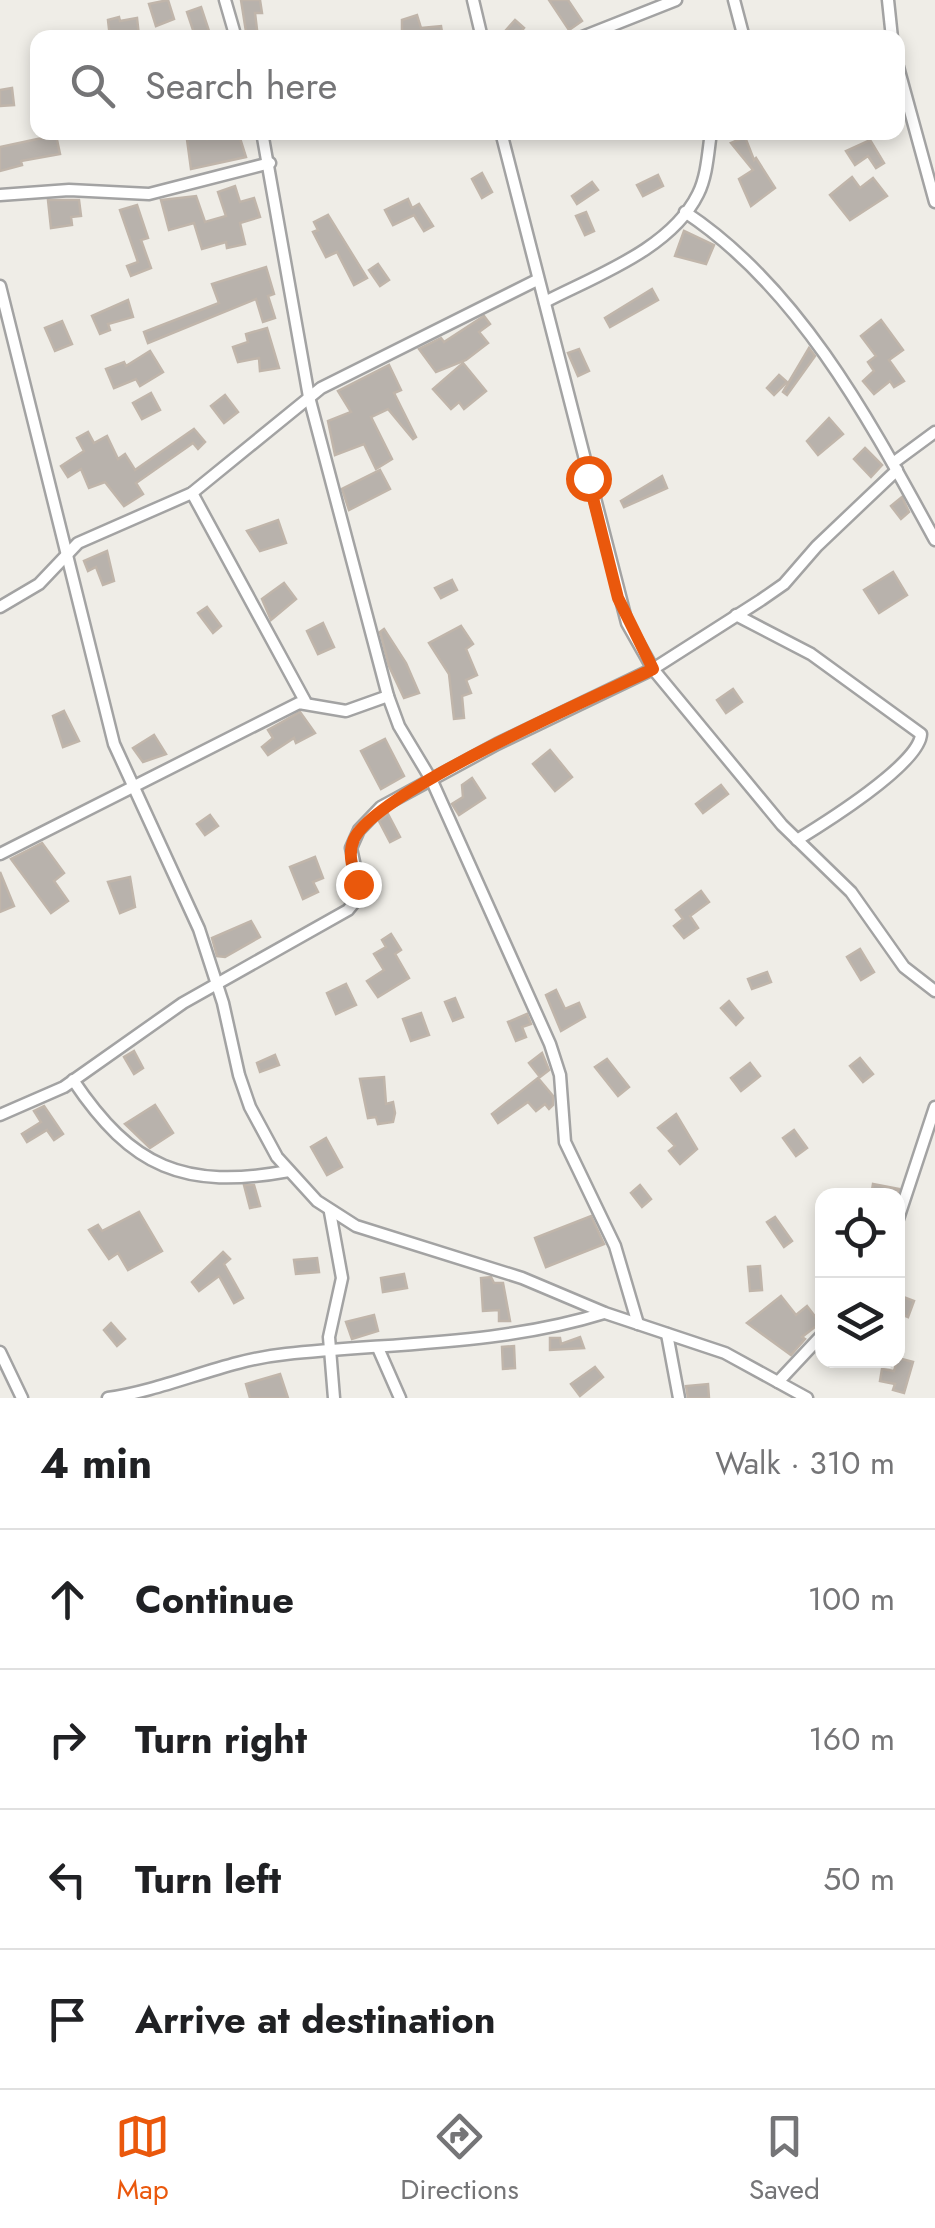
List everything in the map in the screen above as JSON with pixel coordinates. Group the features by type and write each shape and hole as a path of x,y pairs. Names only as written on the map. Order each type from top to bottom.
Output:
{"street":[{"path":"224,0 233,30"},
{"path":"473,0 480,30"},
{"path":"600,30 676,0"},
{"path":"734,0 742,30"},
{"path":"888,0 891,30"},
{"path":"905,92 935,202"},
{"path":"264,140 309,397 388,696 399,726 432,781 550,1044 560,1075 565,1142 616,1246 638,1324"},
{"path":"504,140 618,598 653,669 797,840 852,892 904,967 935,992"},
{"path":"544,302 630,258 686,212 702,186 710,140"},
{"path":"0,196 68,190 148,194 270,163"},
{"path":"686,212 725,240 830,363 895,466 935,540"},
{"path":"0,607 38,584 90,536 192,492 342,375 537,280"},
{"path":"0,286 95,679 130,789 199,929 250,1107 289,1172 330,1212 372,1233 522,1278 604,1313 725,1353 807,1398"},
{"path":"0,1115 73,1080 217,982 356,904 361,894 350,856 359,830 400,794 653,669 784,584 895,466 935,432"},
{"path":"192,492 304,701 323,710 346,711 388,696"},
{"path":"736,615 811,654 921,734 914,749 868,792 797,840"},
{"path":"0,854 304,701"},
{"path":"73,1080 111,1133 160,1166 212,1178 289,1172"},
{"path":"905,1199 935,1107"},
{"path":"330,1212 342,1278 330,1352 334,1398"},
{"path":"108,1398 133,1396 258,1358 536,1329 604,1313"},
{"path":"668,1334 679,1398"},
{"path":"778,1382 815,1342"},
{"path":"378,1348 400,1398"},
{"path":"0,1352 22,1398"}],"building":[{"path":"168,0 174,19 156,26 149,4"},
{"path":"241,0 260,0 262,13 255,13 257,30 246,30"},
{"path":"549,0 568,0 582,21 569,30"},
{"path":"201,7 209,30 193,30 187,12"},
{"path":"417,15 421,28 441,26 442,30 402,30 402,20"},
{"path":"137,18 138,30 109,30 108,20"},
{"path":"515,20 524,28 522,30 506,30"},
{"path":"12,88 14,105 0,106 0,90"},
{"path":"57,140 60,154 21,161 22,165 0,171 0,147"},
{"path":"187,140 241,140 246,157 191,169"},
{"path":"746,140 754,160 775,188 751,206 739,179 753,170 731,143"},
{"path":"870,140 884,163 876,168 868,156 855,165 846,151"},
{"path":"482,173 492,192 482,198 472,179"},
{"path":"658,175 663,186 643,196 637,185"},
{"path":"852,177 860,188 873,178 887,196 850,220 830,195"},
{"path":"592,182 598,190 577,204 572,196"},
{"path":"235,186 240,202 254,198 260,217 240,223 245,244 227,248 226,242 202,249 194,223 169,230 161,200 196,196 205,222 226,216 218,192"},
{"path":"408,199 412,208 419,204 433,226 424,231 414,215 393,225 385,210"},
{"path":"48,200 79,200 81,216 71,217 72,225 51,228"},
{"path":"137,205 148,238 141,240 151,268 131,276 127,266 138,262 120,210"},
{"path":"586,212 594,231 585,235 576,216"},
{"path":"328,215 367,278 354,285 337,252 326,257 313,232 318,230 314,222"},
{"path":"684,231 714,245 706,264 675,256"},
{"path":"378,264 389,280 380,286 369,270"},
{"path":"266,267 274,294 268,296 275,318 263,322 256,299 148,343 144,332 219,303 212,284"},
{"path":"652,289 658,300 610,327 605,318"},
{"path":"128,300 133,317 108,324 110,330 100,334 92,316"},
{"path":"484,316 490,324 479,332 488,343 466,360 436,372 419,349 441,338 444,342"},
{"path":"881,320 903,350 889,360 904,381 894,387 890,381 874,394 863,381 874,371 868,362 876,356 861,336"},
{"path":"62,321 72,344 55,351 45,328"},
{"path":"267,328 279,368 260,371 259,358 238,362 233,347 248,342 246,334"},
{"path":"809,348 815,356 787,395 783,392"},
{"path":"579,349 589,371 578,376 568,353"},
{"path":"150,351 163,372 140,386 136,379 114,388 106,369 124,362 126,366"},
{"path":"463,363 486,391 464,409 459,402 451,409 433,389"},
{"path":"389,365 401,390 394,393 416,437 413,439 388,409 371,417 392,459 376,469 364,444 335,455 328,421 351,412 338,391"},
{"path":"779,375 787,382 774,395 767,388"},
{"path":"151,393 160,410 142,419 133,403"},
{"path":"225,395 238,412 224,423 211,406"},
{"path":"829,418 843,434 818,455 807,441"},
{"path":"194,429 205,442 198,449 193,443 136,483 143,494 124,506 105,482 89,488 81,469 68,477 61,466 84,451 77,438 88,432 94,443 107,436 118,459 125,454 135,470"},
{"path":"865,448 882,465 871,477 854,459"},
{"path":"380,470 390,489 349,510 342,489"},
{"path":"662,476 667,488 624,507 621,501"},
{"path":"902,497 909,512 901,519 891,506"},
{"path":"278,520 286,543 260,551 247,531"},
{"path":"107,551 114,581 103,585 96,567 88,571 84,561"},
{"path":"893,572 907,595 879,613 864,590"},
{"path":"452,580 457,590 441,598 435,588"},
{"path":"284,583 296,599 271,620 262,599"},
{"path":"207,607 221,626 213,633 198,613"},
{"path":"323,623 334,647 318,654 307,631"},
{"path":"461,626 473,644 466,649 477,675 466,680 471,693 462,696 464,718 454,719 449,674 429,643"},
{"path":"384,629 419,693 404,698 389,666 380,632"},
{"path":"733,689 742,702 726,713 717,700"},
{"path":"64,711 79,741 63,747 53,716"},
{"path":"300,712 315,733 296,743 294,738 268,755 262,747 273,738 268,730"},
{"path":"154,735 166,754 143,762 133,748"},
{"path":"385,739 404,776 381,789 361,751"},
{"path":"550,750 572,777 555,791 533,764"},
{"path":"472,778 485,798 459,815 452,804 463,797 462,785"},
{"path":"721,785 728,794 703,813 696,804"},
{"path":"388,814 400,837 390,842 379,821"},
{"path":"210,815 218,826 205,835 197,824"},
{"path":"42,843 64,873 54,881 68,901 51,913 11,859"},
{"path":"315,857 323,878 313,882 318,892 303,899 290,867"},
{"path":"0,872 14,906 0,912"},
{"path":"130,877 135,907 120,913 108,882"},
{"path":"701,891 709,902 690,916 698,928 684,938 674,926 683,919 676,910"},
{"path":"251,921 260,937 225,957 217,956 212,938"},
{"path":"391,934 401,950 395,954 409,978 378,997 367,981 384,970 374,954 386,947 382,940"},
{"path":"860,949 874,972 861,980 847,957"},
{"path":"767,972 771,982 752,989 748,979"},
{"path":"346,984 356,1005 336,1014 327,993"},
{"path":"556,990 565,1009 579,1003 585,1017 561,1031 546,995"},
{"path":"455,998 463,1017 453,1021 445,1002"},
{"path":"729,1001 743,1018 736,1025 721,1008"},
{"path":"421,1013 429,1035 411,1041 403,1019"},
{"path":"527,1014 531,1024 522,1027 526,1037 516,1041 508,1022"},
{"path":"134,1051 143,1068 134,1074 124,1057"},
{"path":"542,1053 549,1070 540,1077 529,1063"},
{"path":"275,1055 279,1065 260,1072 257,1063"},
{"path":"860,1058 873,1074 863,1082 850,1066"},
{"path":"607,1059 629,1087 618,1096 595,1067"},
{"path":"750,1063 760,1076 741,1091 731,1078"},
{"path":"384,1077 386,1104 393,1102 395,1113 393,1122 378,1124 376,1117 368,1118 360,1079"},
{"path":"538,1078 553,1096 553,1105 549,1109 545,1104 536,1111 528,1102 498,1123 492,1114"},
{"path":"155,1105 173,1133 150,1148 125,1124"},
{"path":"44,1106 63,1134 54,1140 47,1130 27,1142 22,1134 41,1122 34,1111"},
{"path":"676,1114 697,1149 680,1164 669,1151 675,1146 658,1128"},
{"path":"794,1130 807,1148 796,1156 783,1138"},
{"path":"326,1138 342,1167 327,1175 311,1147"},
{"path":"244,1185 254,1185 260,1206 250,1208"},
{"path":"640,1185 651,1199 642,1207 631,1193"},
{"path":"139,1212 162,1251 128,1270 118,1253 109,1259 89,1230 98,1225 102,1231"},
{"path":"591,1216 604,1244 546,1267 535,1238"},
{"path":"775,1217 792,1241 784,1247 767,1222"},
{"path":"223,1252 230,1259 224,1264 243,1298 234,1303 219,1276 199,1291 192,1282"},
{"path":"317,1258 319,1272 296,1274 294,1260"},
{"path":"760,1266 762,1290 750,1291 748,1267"},
{"path":"404,1274 407,1288 383,1292 381,1278"},
{"path":"491,1277 494,1283 503,1283 510,1321 499,1321 499,1310 483,1311 481,1278"},
{"path":"781,1296 796,1315 807,1306 815,1316 815,1327 802,1337 805,1339 791,1355 747,1323"},
{"path":"905,1298 914,1301 908,1317 905,1316"},
{"path":"374,1315 378,1331 352,1339 346,1322"},
{"path":"111,1323 125,1339 117,1346 104,1330"},
{"path":"580,1337 584,1348 550,1350 550,1338 560,1338 561,1344"},
{"path":"514,1346 515,1368 503,1369 502,1347"},
{"path":"905,1360 913,1362 904,1393 893,1390 895,1384 880,1381 882,1369 905,1368"},
{"path":"595,1367 603,1377 580,1396 571,1384"},
{"path":"280,1374 288,1398 250,1398 246,1384"},
{"path":"708,1384 709,1398 688,1398 686,1386"}],"route":[{"path":"358,884 350,856 354,840 368,818 400,794 653,669 618,598 588,478"}]}
